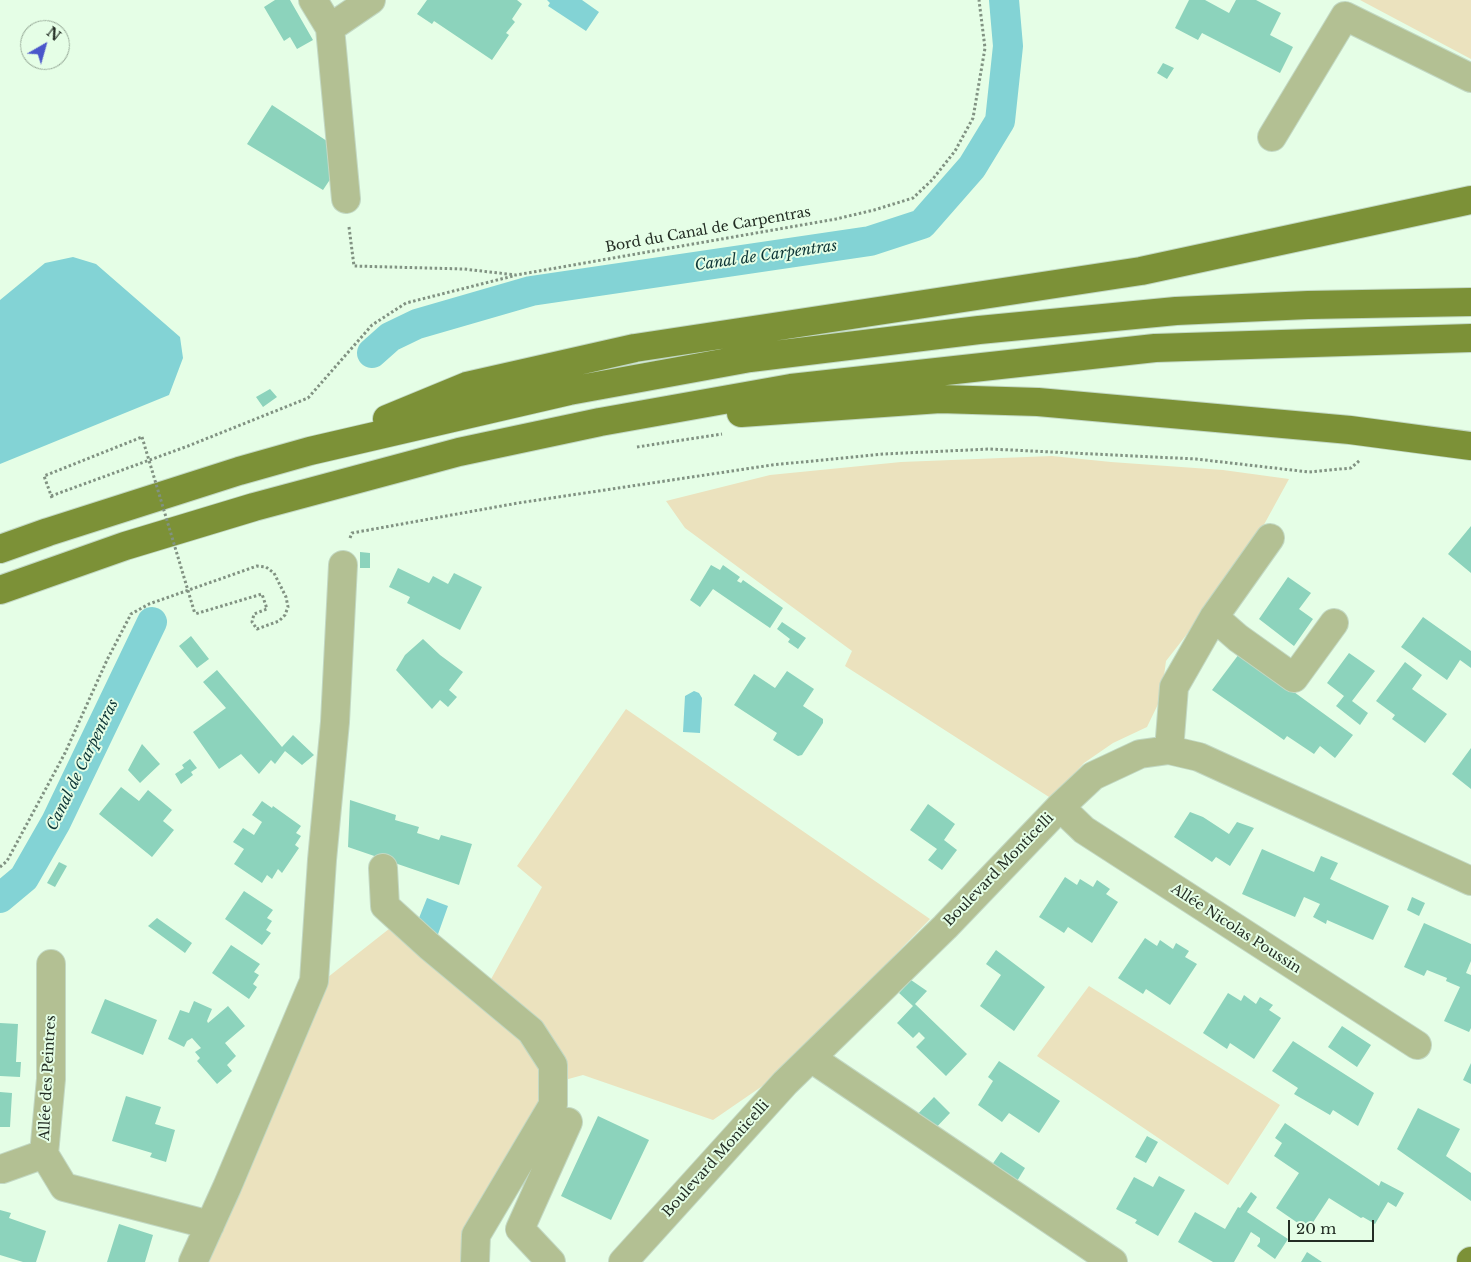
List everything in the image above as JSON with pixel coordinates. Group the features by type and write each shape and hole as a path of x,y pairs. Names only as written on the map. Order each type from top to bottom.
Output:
{"main road":[{"path":"310,451 467,386 635,348 1140,271 1471,200"},
{"path":"0,549 221,476 310,451 569,391 750,358 979,330 1176,311 1308,305 1471,302"},
{"path":"0,590 126,546 254,507 459,452 600,422 791,388 1154,348 1471,338"},
{"path":"600,422 940,399 1038,402 1377,433 1471,446"}],"street":[{"path":"313,0 330,28 346,199"},
{"path":"330,28 371,0"},
{"path":"1272,137 1345,16 1471,78"},
{"path":"1169,750 1174,687 1214,617 1270,538"},
{"path":"193,1262 314,981 322,860 335,722 343,566"},
{"path":"1214,617 1238,638 1294,678 1334,623"},
{"name":"Boulevard Monticelli","path":"623,1262 785,1083 944,927 1060,807 1093,776 1140,754 1169,750 1199,758 1471,881"},
{"name":"Allée Nicolas Poussin","path":"1060,807 1084,830 1417,1045"},
{"path":"383,868 385,906 429,946 531,1031 553,1065 552,1105 476,1235 475,1262"},
{"name":"Allée des Peintres","path":"51,964 51,1080 44,1154 64,1186 210,1225"},
{"path":"811,1058 1113,1262"},
{"path":"550,1262 520,1229 568,1122"},
{"path":"2,1169 44,1154"}],"path":[{"name":"Bord du Canal de Carpentras","path":"346,199 354,266 464,269 516,275 836,219 913,198 932,180 955,151 973,118 985,48 979,0"},
{"path":"0,867 7,860 65,753 107,660 131,614 149,604 257,566 266,567 274,573 286,597 288,607 285,615 279,621 257,629 252,622 254,614 267,609 262,594 195,614 142,437 44,476 51,496 188,446 308,398 372,326 406,303 516,275"},
{"path":"343,566 352,533 518,503 772,465 883,454 990,449 1196,459 1309,472 1351,468 1372,449 1377,433"},
{"path":"632,448 725,434"},
{"path":"171,550 180,548"}],"shaded area":[{"path":"1360,0 1471,0 1471,59"},
{"path":"1052,456 1223,470 1289,479 1244,561 1166,661 1161,698 1147,727 1113,743 1084,763 1064,785 1049,797 845,666 852,651 685,528 666,501 770,475 901,462"},
{"path":"626,709 930,919 777,1076 713,1120 583,1075 561,1081 466,1262 201,1262 323,981 394,925 485,990 542,887 517,866"},
{"path":"1089,986 1280,1105 1228,1185 1037,1056"}],"water":[{"path":"547,0 582,0 599,12 586,31 548,6 550,3"},
{"path":"73,257 96,264 180,337 183,358 169,395 0,464 0,300 45,263"},
{"path":"694,691 699,693 702,698 700,733 683,732 685,696"},
{"path":"427,898 448,906 437,937 417,923"}],"building":[{"path":"275,0 290,0 313,40 297,49 290,37 284,41 264,7"},
{"path":"427,0 517,0 522,4 512,19 515,22 506,33 509,35 492,60 434,21 432,24 417,14"},
{"path":"1189,0 1205,0 1229,13 1236,0 1256,0 1281,13 1270,35 1293,47 1280,73 1202,33 1198,40 1175,28"},
{"path":"1163,63 1174,68 1167,79 1157,73"},
{"path":"272,105 333,145 335,172 323,190 247,144"},
{"path":"270,389 277,397 263,407 256,397"},
{"path":"1471,526 1471,573 1448,554"},
{"path":"360,552 370,553 370,568 360,568"},
{"path":"711,565 720,570 723,565 740,577 737,581 741,583 743,580 783,608 770,628 713,589 700,607 690,600"},
{"path":"398,568 429,583 433,576 448,584 454,573 482,587 460,630 407,603 410,597 389,587"},
{"path":"1288,577 1311,593 1299,609 1313,619 1294,646 1259,619"},
{"path":"1423,617 1471,651 1471,668 1460,660 1447,680 1401,647"},
{"path":"782,622 806,638 798,649 788,642 790,639 777,629"},
{"path":"191,636 209,659 197,668 179,646"},
{"path":"423,639 440,655 463,672 449,690 457,697 448,707 440,700 432,709 396,670 405,655"},
{"path":"1349,653 1375,671 1352,701 1368,713 1360,725 1336,706 1344,696 1327,683"},
{"path":"1239,654 1353,735 1335,758 1320,746 1314,754 1287,736 1284,740 1212,690"},
{"path":"1405,662 1422,675 1412,689 1447,714 1425,743 1392,719 1395,715 1376,701"},
{"path":"217,670 282,747 293,735 314,755 302,765 285,751 275,764 271,760 259,774 241,754 219,769 193,732 226,708 203,682"},
{"path":"787,671 814,689 803,706 823,719 823,723 802,755 798,756 773,740 777,733 734,705 754,674 775,688"},
{"path":"142,744 160,764 140,783 128,770"},
{"path":"1471,748 1471,789 1452,774"},
{"path":"190,759 197,768 191,772 193,775 181,784 175,774 184,768 182,765"},
{"path":"121,787 139,801 148,790 172,810 163,821 174,830 152,857 99,814"},
{"path":"350,800 396,815 395,820 419,827 417,833 439,840 441,835 472,844 459,885 348,847"},
{"path":"262,801 272,808 273,806 301,826 296,833 301,836 295,845 299,848 282,873 278,869 272,879 267,875 262,883 234,864 244,849 233,842 243,828 254,835 262,822 252,815"},
{"path":"928,804 955,824 944,840 957,850 942,870 928,860 937,849 910,830"},
{"path":"1190,812 1203,817 1229,834 1237,822 1254,828 1230,866 1216,857 1212,862 1174,837"},
{"path":"1262,849 1314,872 1321,856 1338,863 1330,879 1389,906 1373,940 1327,920 1326,924 1313,917 1320,904 1304,897 1295,917 1242,894"},
{"path":"59,862 67,866 55,887 47,883"},
{"path":"1065,877 1077,885 1080,879 1093,887 1097,880 1110,889 1106,894 1118,902 1092,943 1068,927 1064,933 1039,917"},
{"path":"244,891 273,910 267,918 272,921 266,930 271,933 262,945 225,919"},
{"path":"1412,897 1425,903 1419,916 1407,910"},
{"path":"157,918 192,943 185,953 148,926"},
{"path":"1424,923 1471,944 1471,961 1466,973 1471,975 1471,1028 1469,1032 1444,1021 1460,987 1446,981 1447,978 1427,970 1424,976 1404,967"},
{"path":"1145,938 1157,946 1160,940 1173,949 1176,943 1189,951 1185,957 1197,964 1170,1005 1146,989 1143,994 1118,978"},
{"path":"231,945 260,964 254,972 259,975 253,984 257,987 249,999 212,973"},
{"path":"996,950 1045,987 1014,1031 980,1006 1001,975 986,964"},
{"path":"911,980 927,991 915,1004 967,1054 946,1076 916,1047 925,1038 919,1032 913,1038 897,1023 913,1006 899,993"},
{"path":"1228,993 1241,1001 1244,995 1256,1004 1260,997 1273,1005 1269,1010 1281,1018 1254,1059 1230,1043 1227,1049 1203,1033"},
{"path":"105,999 157,1020 143,1055 91,1033"},
{"path":"194,1001 212,1009 207,1021 208,1023 228,1006 245,1026 225,1043 236,1056 227,1065 232,1071 217,1084 197,1061 200,1058 195,1052 201,1048 192,1038 187,1041 184,1047 168,1039 180,1010 189,1013"},
{"path":"0,1023 18,1024 16,1062 21,1062 20,1077 0,1076"},
{"path":"1342,1026 1371,1045 1357,1067 1328,1047"},
{"path":"1293,1041 1374,1093 1358,1126 1333,1110 1330,1115 1294,1094 1298,1088 1272,1071"},
{"path":"999,1061 1060,1101 1039,1133 1009,1113 1002,1122 978,1105 993,1081 988,1077"},
{"path":"1471,1063 1471,1084 1463,1080"},
{"path":"0,1092 12,1093 10,1127 0,1127"},
{"path":"126,1096 161,1107 155,1124 175,1130 166,1162 150,1157 152,1153 112,1141"},
{"path":"934,1097 950,1113 932,1132 913,1119"},
{"path":"1418,1108 1460,1129 1446,1156 1471,1173 1471,1201 1397,1149"},
{"path":"598,1116 649,1140 611,1220 561,1196"},
{"path":"1285,1123 1379,1186 1381,1181 1404,1193 1396,1207 1388,1202 1375,1224 1363,1217 1361,1218 1329,1198 1308,1230 1276,1208 1299,1173 1274,1156 1282,1143 1275,1138"},
{"path":"1147,1136 1158,1142 1146,1163 1135,1157"},
{"path":"1001,1152 1025,1168 1014,1186 989,1169"},
{"path":"1159,1176 1185,1190 1158,1236 1135,1223 1137,1220 1116,1209 1134,1177 1153,1187"},
{"path":"1251,1192 1257,1197 1247,1212 1288,1239 1275,1259 1257,1246 1260,1238 1251,1232 1234,1262 1213,1262 1178,1242 1195,1212 1225,1229 1238,1207 1240,1208"},
{"path":"0,1210 11,1213 9,1218 46,1231 36,1262 23,1262 0,1255"},
{"path":"119,1224 153,1235 145,1262 107,1262"},
{"path":"1307,1252 1322,1262 1301,1262"}],"waterway":[{"name":"Canal de Carpentras","path":"372,353 390,337 417,324 531,291 870,241 922,224 972,167 1000,121 1008,46 1004,0"},
{"name":"Canal de Carpentras","path":"0,898 24,878 56,822 152,622"}]}
